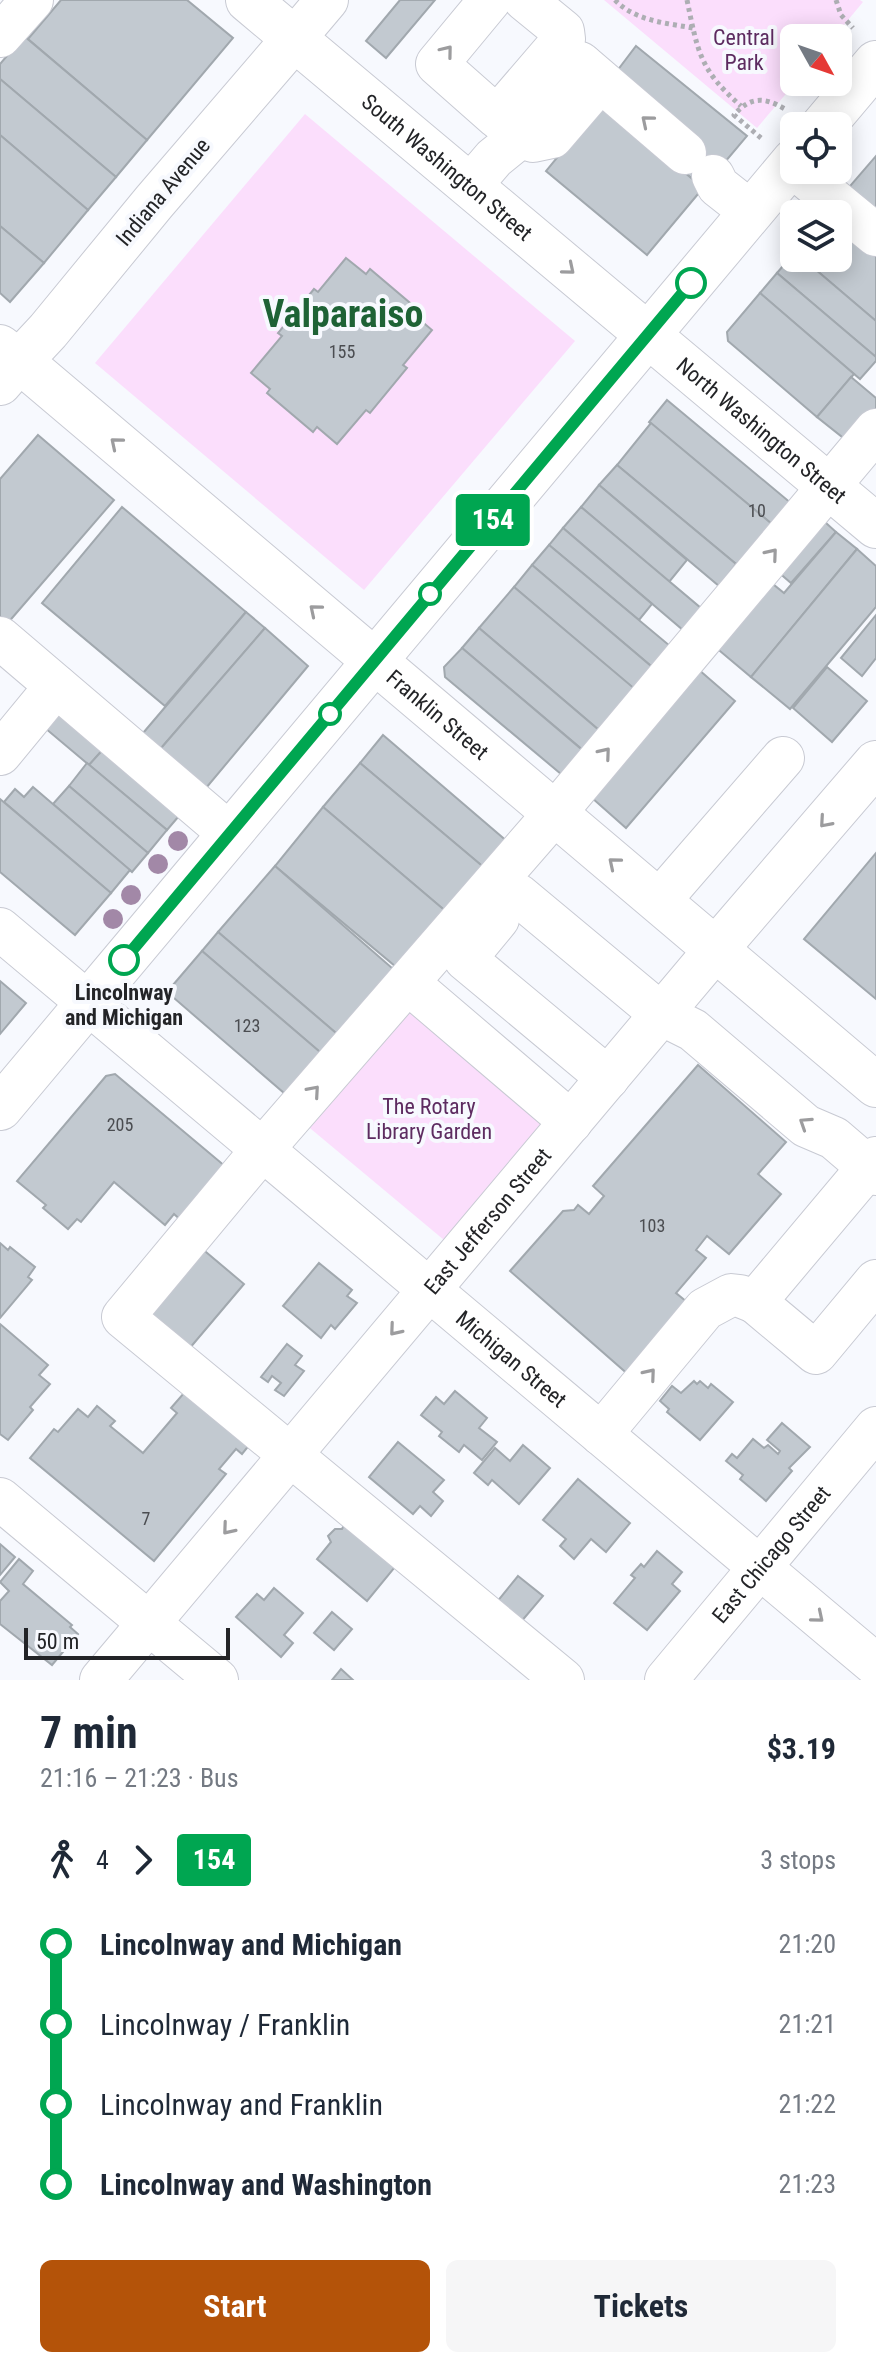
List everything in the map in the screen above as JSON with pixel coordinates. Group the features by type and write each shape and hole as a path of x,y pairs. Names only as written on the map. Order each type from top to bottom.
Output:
{"main road":[{"name":"South Washington Street","path":"248,0 648,335"},
{"name":"Indiana Avenue","path":"7,364 48,331 294,39"},
{"path":"809,112 865,46"},
{"path":"0,1108 751,212 780,170"},
{"name":"North Washington Street","path":"648,335 876,526"},
{"name":"Franklin Street","path":"7,364 375,661 876,1085"},
{"name":"East Jefferson Street","path":"716,949 869,783"}],"street":[{"path":"0,36 32,0"},
{"name":"Indiana Avenue","path":"294,39 327,0"},
{"path":"490,0 437,64 515,131 552,137 581,64"},
{"path":"525,0 563,31 564,39 581,64 751,212"},
{"path":"470,186 515,131 581,64"},
{"path":"815,184 876,235"},
{"path":"563,1680 123,1317 262,1150 408,983 564,820 876,430"},
{"path":"0,638 230,834"},
{"path":"0,754 56,686"},
{"path":"0,703 10,712 0,724"},
{"path":"659,901 783,758"},
{"path":"564,820 518,895 465,959 608,1078"},
{"path":"518,895 661,1014 693,1030 806,1126 834,1138 873,1166 755,1302"},
{"name":"Michigan Street","path":"0,929 876,1665"},
{"name":"East Jefferson Street","path":"101,1680 716,949"},
{"path":"408,983 571,1122"},
{"path":"601,1434 705,1309 723,1297 740,1296 755,1302 816,1353 876,1281"},
{"name":"East Chicago Street","path":"666,1680 876,1428"},
{"path":"0,1499 217,1680"}],"path":[{"path":"615,0 637,16 693,28"},
{"path":"687,0 707,70 719,87 741,106"},
{"path":"836,0 841,15 865,46"},
{"path":"780,154 734,115 741,106 763,100 790,112"}],"green space":[{"name":"Central Park","path":"604,0 863,2 845,24 780,24 780,96 784,96 757,128"},
{"path":"305,114 575,341 364,590 95,363"},
{"name":"The Rotary Library Garden","path":"406,1001 553,1113 444,1240 305,1124"}],"building":[{"path":"61,0 187,0 233,38 147,140 28,39"},
{"path":"400,0 435,0 386,58 366,41"},
{"path":"24,36 147,140 116,177 0,79 0,64"},
{"path":"636,46 747,136 703,188 676,165 614,75"},
{"path":"0,79 116,177 88,210 0,135"},
{"path":"602,103 703,188 647,255 546,171"},
{"path":"0,135 88,210 44,263 0,226"},
{"path":"876,156 876,219 844,193"},
{"path":"0,226 44,263 10,302 0,293"},
{"path":"852,227 876,247 876,321 818,272 852,272"},
{"path":"346,258 366,274 370,269 416,308 412,313 432,330 403,365 407,368 370,413 366,410 337,444 317,427 313,432 267,393 270,389 251,373 282,336 278,333 314,289 318,292"},
{"path":"780,269 780,272 818,272 876,321 876,357 777,273"},
{"path":"777,273 876,357 860,379 760,293"},
{"path":"760,293 854,374 817,417 728,341 727,332"},
{"path":"851,377 876,398 876,414 851,444 817,417"},
{"path":"667,400 798,509 779,530 649,422"},
{"path":"651,423 779,530 736,564 617,465"},
{"path":"38,435 114,500 6,625 0,620 0,479"},
{"path":"617,465 736,564 719,586 599,485"},
{"path":"599,485 687,560 669,582 581,507"},
{"path":"122,507 246,612 165,706 42,603"},
{"path":"581,507 708,614 690,636 563,528"},
{"path":"815,513 836,532 791,583 770,565"},
{"path":"563,528 652,604 639,620 549,545"},
{"path":"836,532 857,549 751,677 708,641 763,576 784,593"},
{"path":"549,545 676,651 658,672 532,565"},
{"path":"857,549 876,566 876,607 790,709 751,677"},
{"path":"532,565 658,672 640,694 514,587"},
{"path":"514,587 636,690 600,731 479,628"},
{"path":"246,612 265,628 156,754 138,739"},
{"path":"876,615 876,658 862,676 841,658"},
{"path":"265,628 308,666 201,794 156,754"},
{"path":"479,628 600,731 584,751 462,648"},
{"path":"462,648 587,754 567,779 445,677 444,667"},
{"path":"691,663 735,701 626,828 583,790"},
{"path":"827,667 867,701 832,742 793,708"},
{"path":"57,702 107,745 89,765 39,723"},
{"path":"383,735 509,843 487,870 360,763"},
{"path":"107,745 184,810 167,830 89,765"},
{"path":"87,763 167,830 148,853 69,786"},
{"path":"360,763 487,870 449,914 323,807"},
{"path":"69,786 148,853 132,872 53,804"},
{"path":"33,787 130,870 111,893 4,802 15,789 24,797"},
{"path":"0,799 111,893 75,935 0,872"},
{"path":"323,807 449,914 401,971 275,866"},
{"path":"876,853 876,999 804,939"},
{"path":"275,866 400,975 343,1039 218,932"},
{"path":"218,932 343,1039 327,1058 202,951"},
{"path":"202,951 327,1058 291,1099 167,992"},
{"path":"0,981 26,1003 0,1034"},
{"path":"698,1065 786,1142 758,1174 781,1194 729,1254 707,1236 696,1250 706,1258 676,1293 692,1306 630,1376 510,1271 563,1211 574,1210 578,1205 589,1214 604,1196 593,1186"},
{"path":"115,1074 232,1172 184,1223 174,1214 165,1225 114,1182 81,1222 77,1219 68,1229 17,1181 106,1076"},
{"path":"0,1243 35,1267 28,1277 32,1280 0,1318"},
{"path":"200,1247 244,1284 189,1349 146,1312"},
{"path":"319,1263 352,1290 347,1296 357,1303 335,1329 331,1325 321,1338 283,1306"},
{"path":"0,1324 48,1365 39,1375 50,1384 8,1440 0,1434"},
{"path":"287,1344 302,1356 295,1365 304,1371 284,1396 275,1390 281,1383 272,1376 268,1382 261,1377"},
{"path":"694,1381 697,1384 700,1381 708,1388 711,1384 733,1402 700,1440 667,1412 669,1409 660,1401 672,1386 681,1393"},
{"path":"455,1391 487,1418 479,1428 497,1442 482,1460 464,1445 459,1452 439,1436 442,1432 421,1415 436,1397 444,1404"},
{"path":"184,1393 255,1438 242,1454 236,1449 219,1469 226,1474 154,1561 30,1458 54,1429 58,1432 78,1409 88,1417 97,1406 115,1421 110,1426 143,1453 177,1413 171,1408"},
{"path":"782,1423 810,1447 789,1468 792,1471 766,1501 740,1479 743,1475 726,1461 732,1454 737,1458 753,1439 764,1448 768,1445 778,1454 780,1451 767,1440"},
{"path":"398,1442 444,1480 433,1492 443,1501 431,1516 420,1506 413,1514 369,1477"},
{"path":"523,1445 550,1468 519,1504 492,1480 488,1485 474,1473 495,1448 510,1461"},
{"path":"578,1479 630,1523 606,1552 591,1539 574,1559 560,1546 566,1539 543,1520"},
{"path":"344,1525 395,1567 367,1601 317,1559 331,1542 328,1536"},
{"path":"0,1544 15,1557 0,1575"},
{"path":"657,1551 682,1572 672,1584 680,1591 647,1630 614,1603 635,1578 631,1575 641,1564 644,1567"},
{"path":"19,1559 33,1571 23,1584 72,1625 70,1627 78,1634 52,1665 0,1624 0,1601 9,1591 0,1582"},
{"path":"518,1576 543,1596 520,1623 496,1603"},
{"path":"274,1588 303,1613 284,1635 293,1643 281,1657 236,1617 257,1594 264,1600"},
{"path":"332,1612 352,1629 334,1650 314,1633"},
{"path":"341,1669 353,1680 332,1680"}],"bus line":[{"name":"154","path":"124,960 691,283"}],"place":[{"name":"Lincolnway and Michigan","path":"124,960"}],"district":[{"name":"Valparaiso","path":"343,314"}]}
